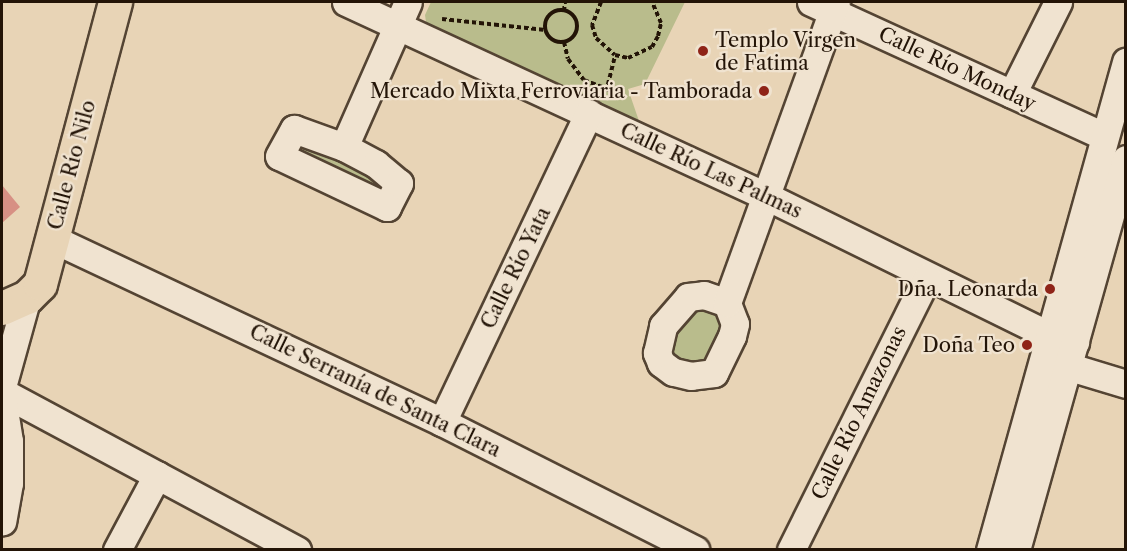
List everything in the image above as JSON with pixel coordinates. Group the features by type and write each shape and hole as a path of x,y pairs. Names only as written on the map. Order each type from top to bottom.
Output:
{"main road":[{"name":"Calle Río Nilo","path":"14,302 40,284 115,2"}],"street":[{"name":"Calle Río Las Palmas","path":"346,2 403,10 589,113 766,196 927,276 1059,351 1125,384"},
{"path":"1012,94 1058,2"},
{"path":"727,303 766,196 827,5"},
{"name":"Calle Río Monday","path":"827,5 1104,136"},
{"path":"344,147 403,10"},
{"path":"1016,549 1104,136 1125,62"},
{"name":"Calle Río Yata","path":"442,422 589,113"},
{"path":"990,549 1125,159"},
{"name":"Calle Serranía de Santa Clara","path":"53,239 442,422 695,549"},
{"name":"Calle Río Amazonas","path":"791,549 927,276"},
{"path":"14,302 2,390 297,549"},
{"path":"2,397 9,441 9,483 2,521"},
{"path":"117,549 157,475"}],"path":[{"path":"564,11 565,2"},
{"path":"601,2 592,25 596,38 615,55 628,58 652,47 661,22 652,2"},
{"path":"403,10 443,19 545,30 552,40 564,42 574,35 577,23 564,11"},
{"path":"545,30 552,14 564,11"},
{"path":"564,42 567,59 578,74 607,91 620,94"},
{"path":"589,113 607,91 615,55"}],"green space":[{"path":"431,2 685,2 645,84 628,89 639,121 438,34 426,22 425,15"},
{"path":"298,137 390,185 383,197 289,153"},
{"path":"690,303 726,316 709,367 676,366 664,341"}],"building":[{"path":"2,185 20,207 2,223"}],"place":[{"name":"Templo Virgen de Fatima","path":"703,51"},
{"name":"Mercado Mixta Ferroviaria - Tamborada","path":"764,91"},
{"name":"Dña. Leonarda","path":"1050,289"},
{"name":"Doña Teo","path":"1027,345"}]}
